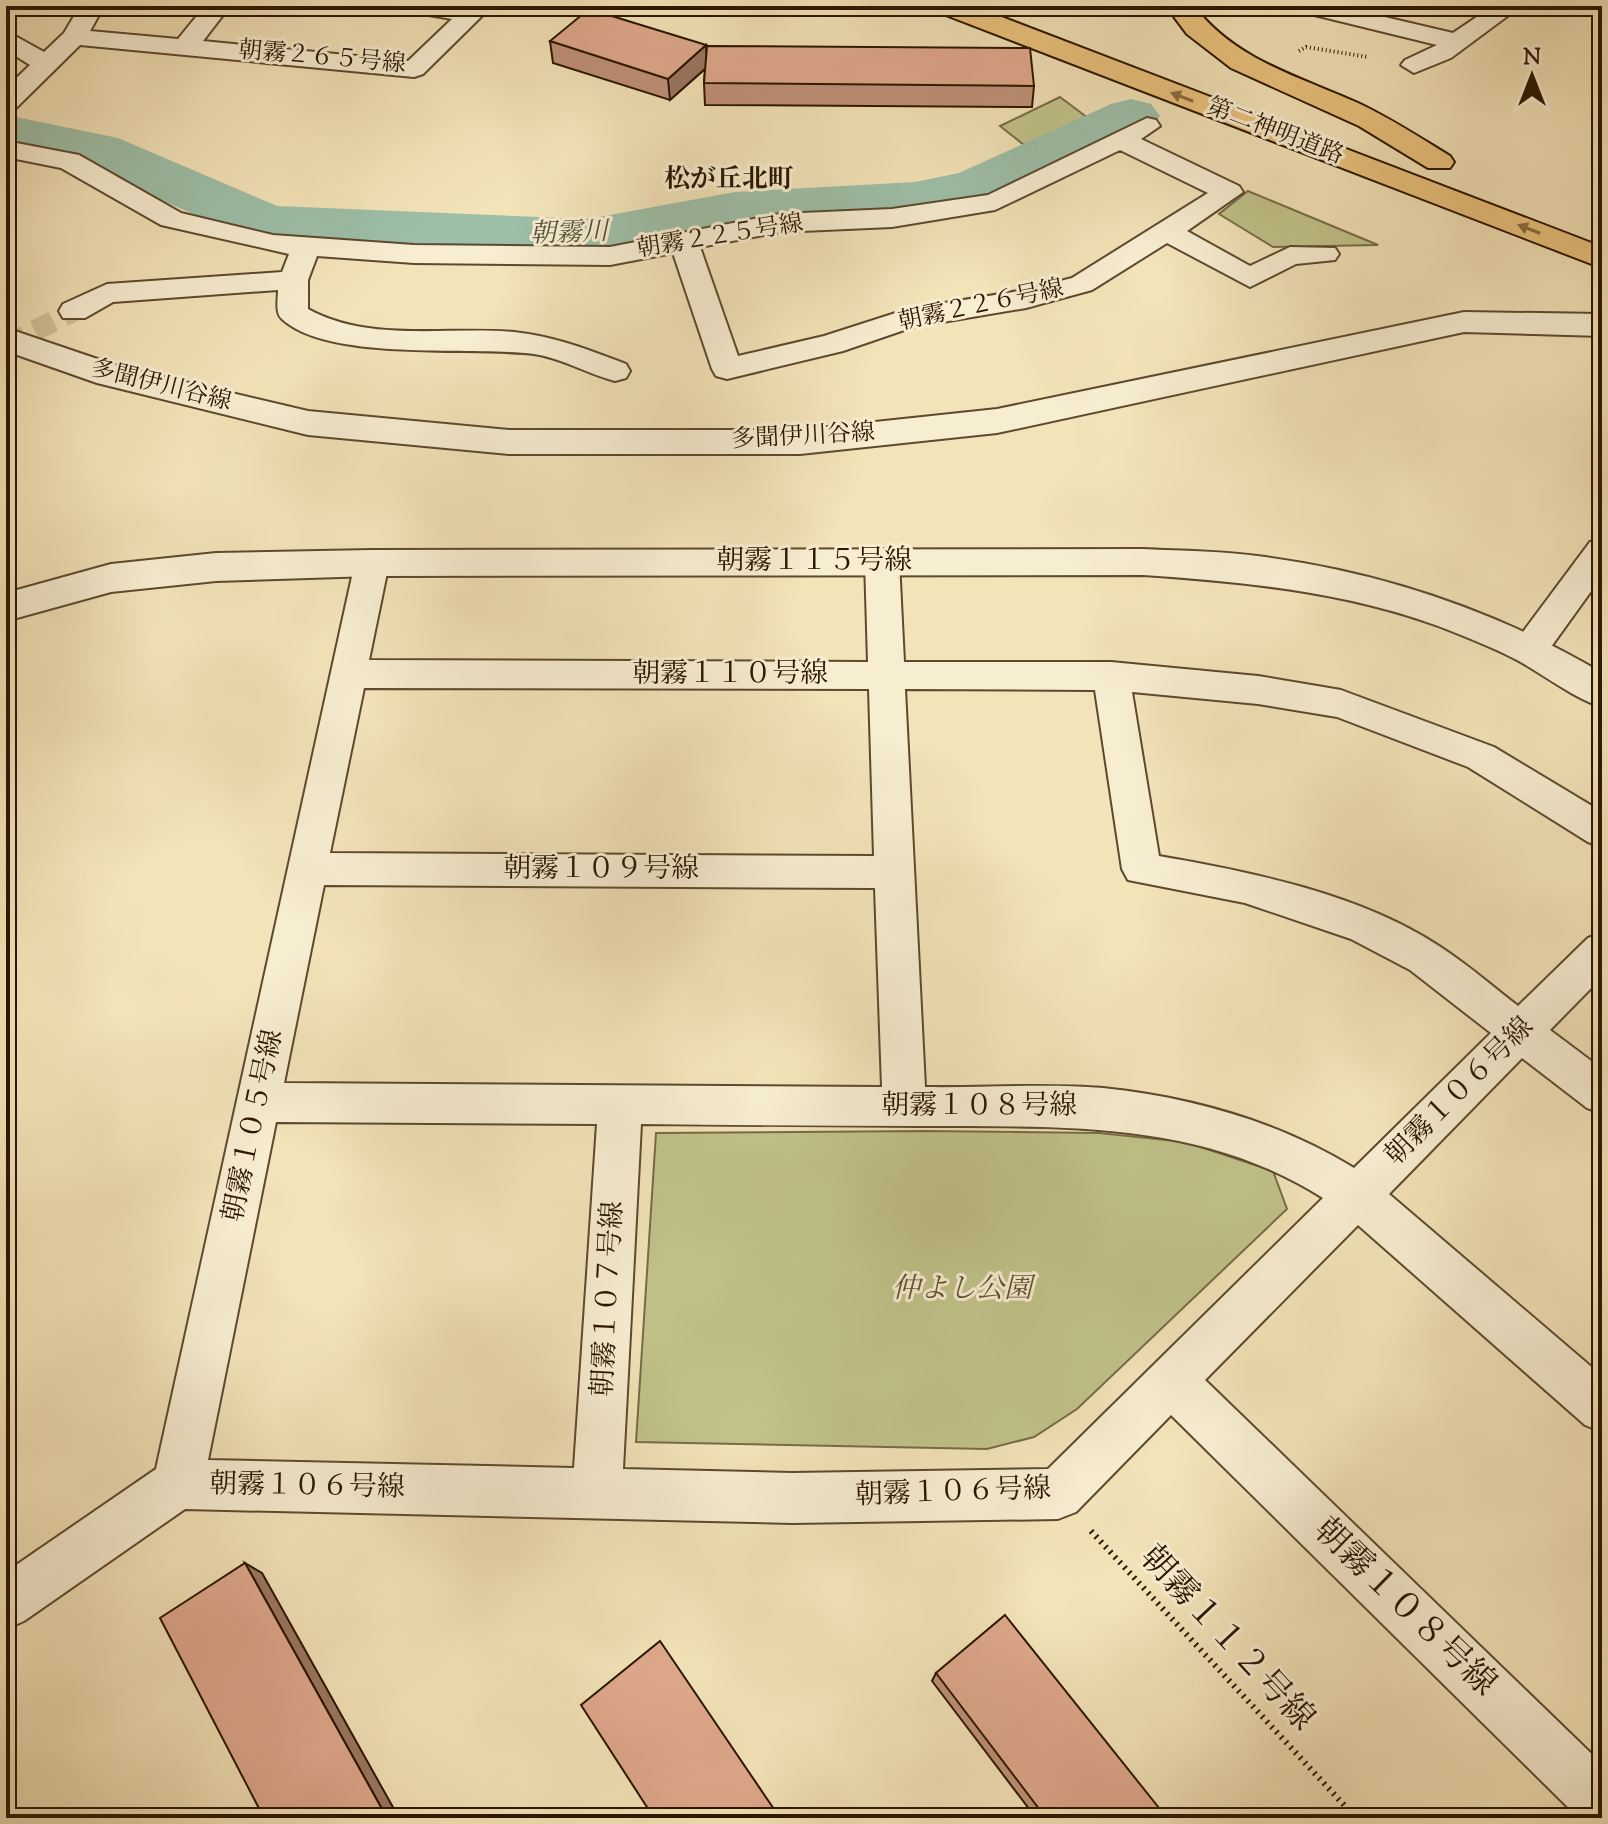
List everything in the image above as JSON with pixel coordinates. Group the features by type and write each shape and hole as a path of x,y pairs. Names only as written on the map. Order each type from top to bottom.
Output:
{"highway":[{"path":"937,6 1116,72"},
{"name":"第二神明道路","path":"948,6 1602,258"},
{"name":"第二神明道路","path":"1021,6 1468,174"},
{"path":"1180,6 1209,38 1244,64 1369,120 1439,162"}],"street":[{"path":"60,7 92,6"},
{"path":"6,103 74,37 92,6"},
{"name":"朝霧２６５号線","path":"187,45 218,6"},
{"path":"415,6 475,10"},
{"path":"1307,6 1457,42"},
{"path":"1414,65 1457,42 1509,6"},
{"name":"朝霧２６５号線","path":"74,37 187,45 414,69 475,10"},
{"path":"6,39 46,64"},
{"name":"朝霧２２５号線","path":"6,149 69,161 171,219 273,244 414,254 610,256 780,223 892,218 995,202 1147,126"},
{"name":"朝霧２２６号線","path":"683,240 727,369 832,344 908,318 1026,299 1082,284 1229,192 1121,140"},
{"path":"1167,231 1250,278 1290,256 1325,254"},
{"path":"306,246 293,280 293,313 310,326 344,335 474,339 541,345 615,371"},
{"path":"74,311 107,293 293,280"},
{"name":"多聞伊川谷線","path":"6,339 109,375 308,423 509,442 800,442 997,421 1464,322 1602,325"},
{"path":"1530,649 1602,551"},
{"path":"882,561 904,1107"},
{"name":"朝霧１１５号線","path":"6,607 111,578 216,567 372,563 1143,562 1263,570 1355,587 1437,612 1530,649 1602,692"},
{"name":"朝霧１０５号線","path":"178,1484 372,563"},
{"name":"朝霧１１０号線","path":"349,674 1111,676 1258,690 1341,704 1481,757 1602,831"},
{"path":"1111,676 1142,869 1245,887 1364,926 1424,958 1602,1094"},
{"name":"朝霧１０９号線","path":"308,869 895,872"},
{"name":"朝霧１０６号線","path":"178,1484 792,1498 1058,1494 1602,950"},
{"name":"朝霧１０８号線","path":"259,1102 1103,1108 1228,1131 1303,1161 1357,1195 1602,1408"},
{"name":"朝霧１０７号線","path":"597,1493 620,1105"},
{"name":"朝霧１０８号線","path":"1171,1381 1602,1802"},
{"path":"6,1603 178,1484"}],"path":[{"path":"1297,52 1306,47 1414,65"},
{"name":"朝霧１１２号線","path":"1058,1494 1356,1818"}],"green space":[{"path":"1060,97 1096,124 1034,153 1000,126"},
{"path":"1248,191 1378,245 1273,247 1219,214"},
{"name":"仲よし公園","path":"656,1133 1099,1133 1186,1142 1273,1171 1287,1209 1077,1409 1034,1437 987,1449 636,1442"}],"building":[{"path":"589,9 706,45 668,79 550,41"},
{"path":"707,46 1030,48 1034,86 704,83"},
{"path":"245,1563 387,1818 264,1818 160,1618"},
{"path":"1005,1615 1167,1818 1046,1818 936,1673"},
{"path":"660,1641 780,1818 654,1818 581,1705"}],"waterway":[{"path":"6,82 15,76"},
{"name":"朝霧川","path":"6,132 97,150 267,224 588,238 735,210 915,200 977,187 1131,116"}],"tunnel":[{"path":"6,345 74,311"}],"district":[{"name":"松が丘北町","path":"729,180"}]}
